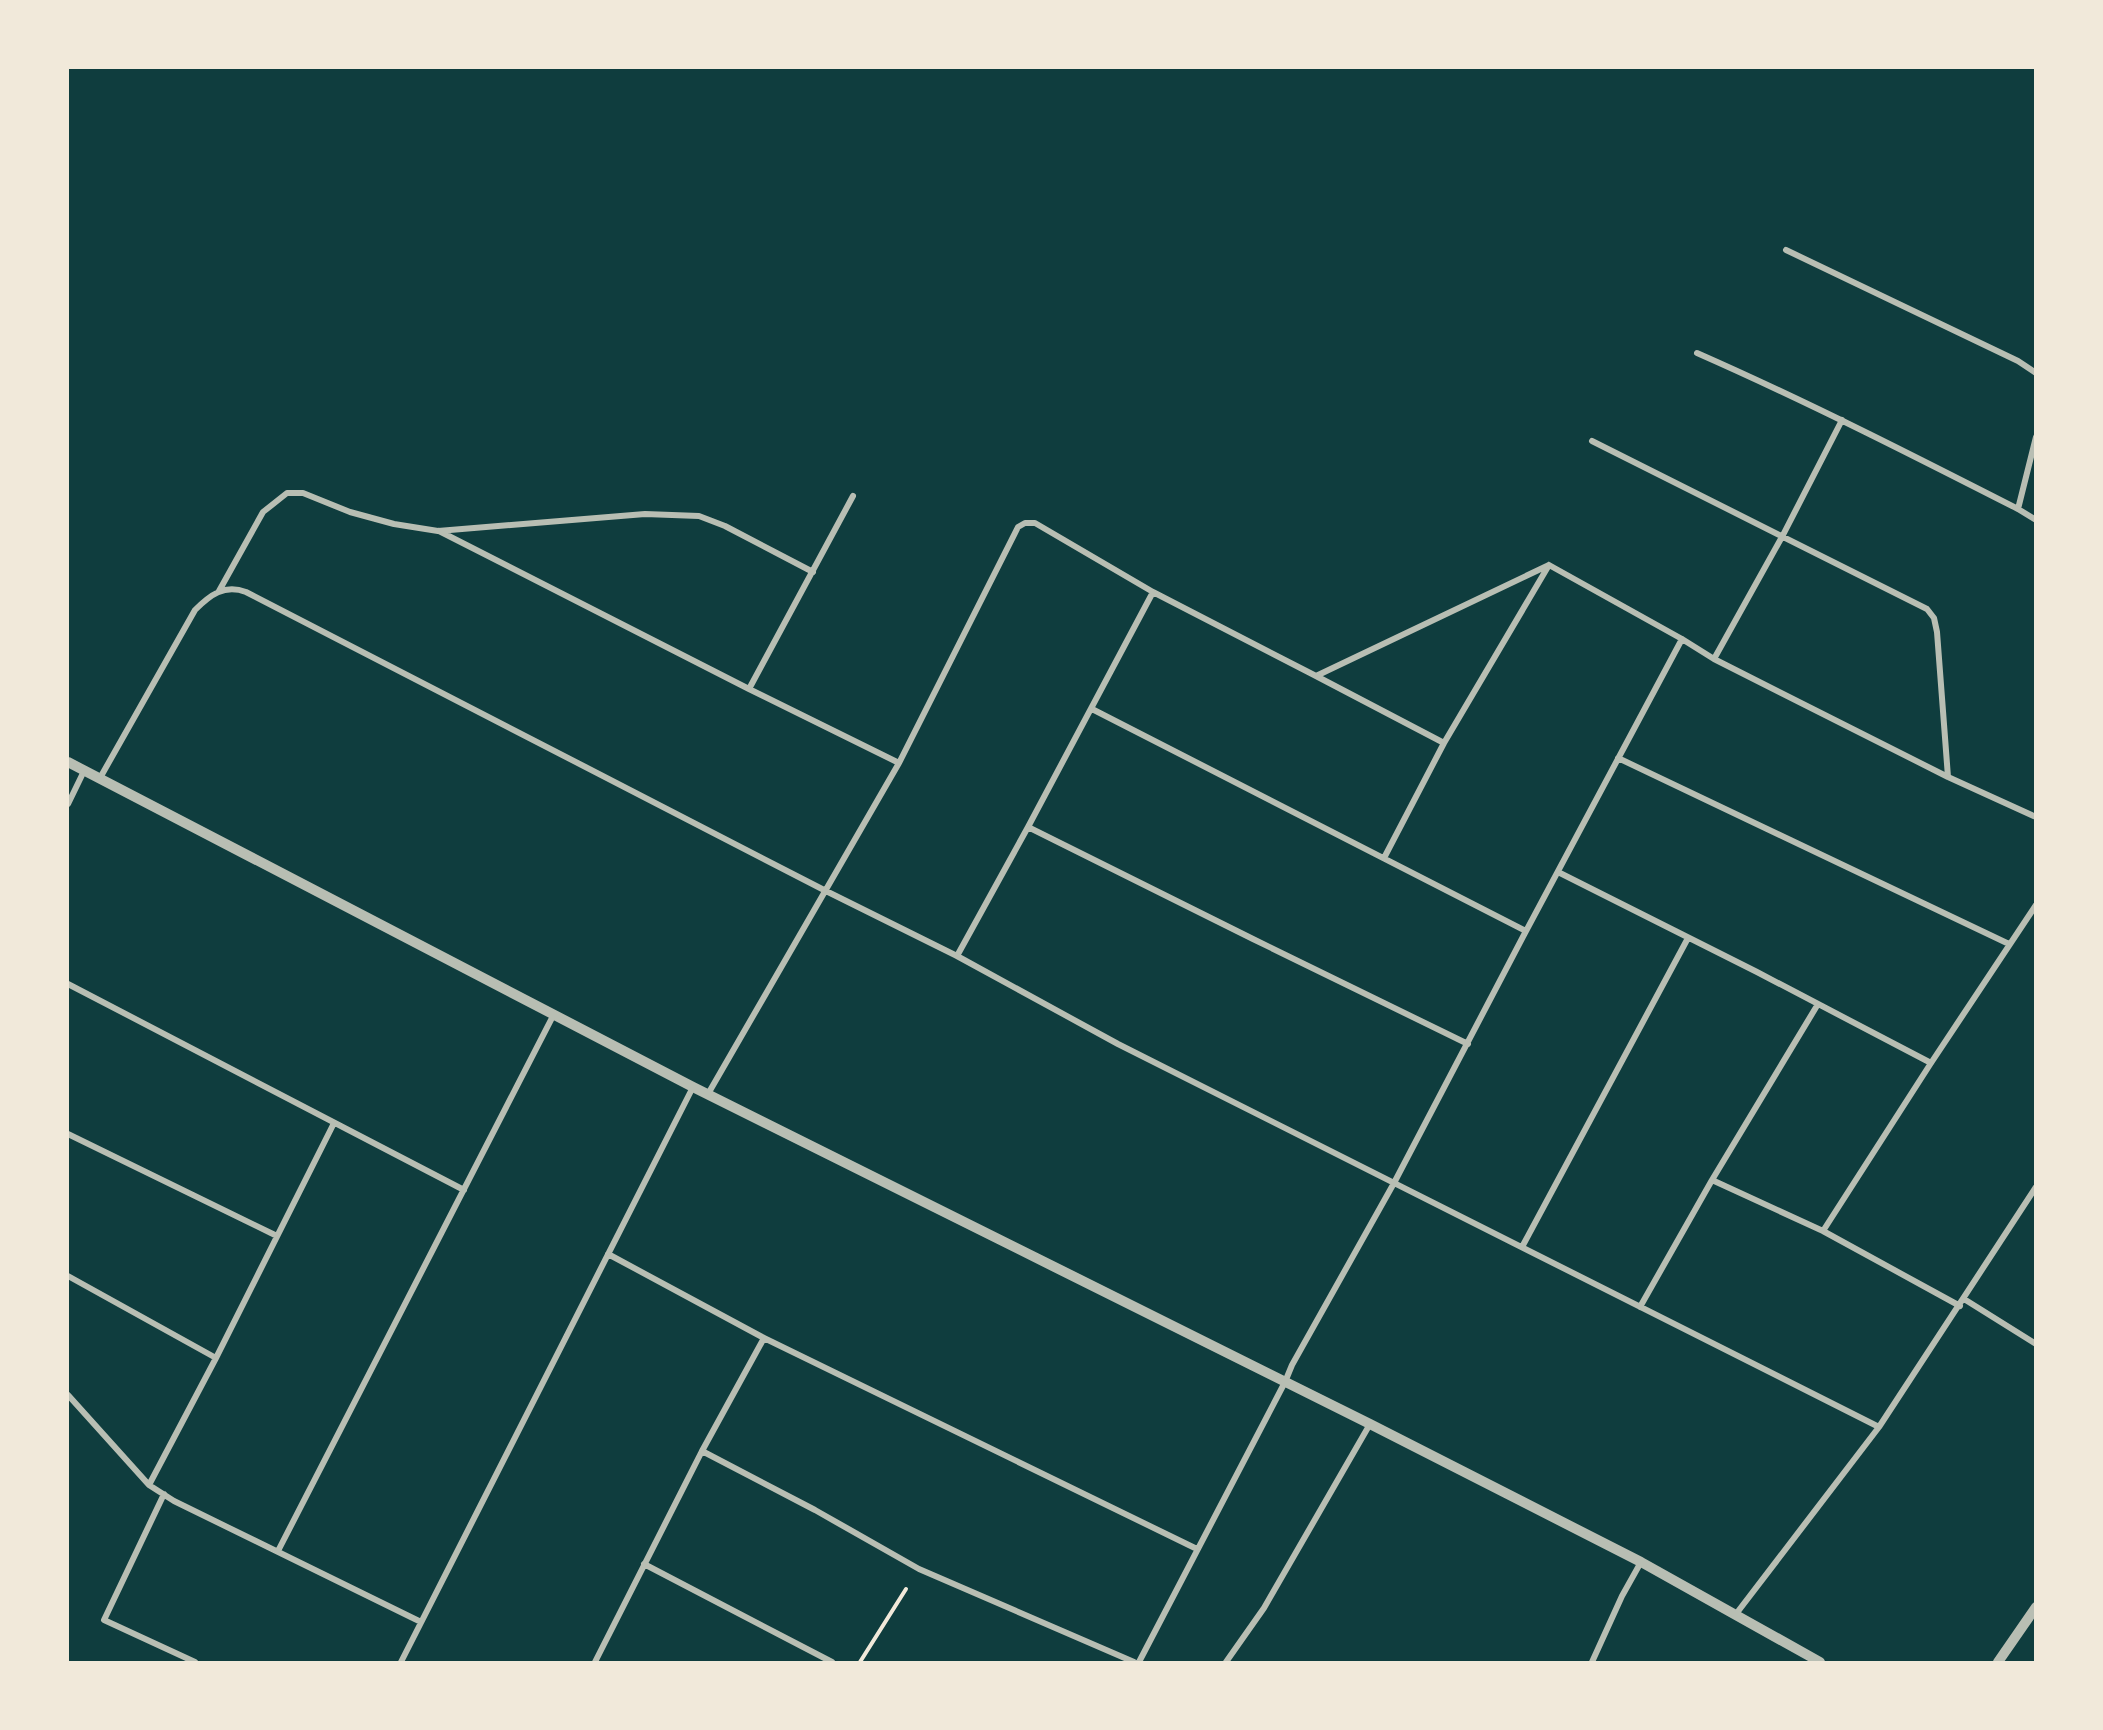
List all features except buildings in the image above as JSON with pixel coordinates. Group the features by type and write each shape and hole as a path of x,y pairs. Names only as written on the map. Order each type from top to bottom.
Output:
{"street":[{"path":"1786,250 2018,361 2036,373"},
{"path":"1697,353 1776,387 2036,520"},
{"path":"1714,659 1783,535 1842,420"},
{"path":"2018,509 2036,437"},
{"path":"1592,441 1927,609 1934,618 1939,650 1948,777"},
{"path":"219,591 263,512 287,493 303,494 350,512 394,524 438,531 645,514 699,516 725,526 813,572"},
{"path":"749,689 853,496"},
{"path":"708,1094 900,763 1018,527 1025,523 1035,523 1153,592 1444,743"},
{"path":"438,531 900,763"},
{"path":"1316,676 1549,565"},
{"path":"1549,565 1714,659 1948,777 2036,817"},
{"path":"1384,858 1444,743 1549,565"},
{"path":"100,778 195,610 219,591 229,588 246,592 826,891 957,956 1118,1044 1879,1427"},
{"path":"957,956 1092,710 1153,592"},
{"path":"1139,1662 1292,1365 1394,1182 1682,639"},
{"path":"1092,710 1526,931"},
{"path":"1617,758 2009,944"},
{"path":"68,762 693,1087 1370,1424 1641,1562 1820,1662"},
{"path":"68,804 84,771"},
{"path":"1028,827 1468,1044"},
{"path":"1558,872 1931,1063"},
{"path":"1823,1231 2036,905"},
{"path":"1522,1247 1688,938"},
{"path":"68,984 464,1190"},
{"path":"1640,1307 1712,1180 1818,1004"},
{"path":"278,1551 554,1013"},
{"path":"401,1662 693,1087"},
{"path":"149,1485 216,1358 334,1123"},
{"path":"68,1134 277,1236"},
{"path":"1712,1180 1823,1231 1959,1306"},
{"path":"1736,1614 1879,1427 2036,1187"},
{"path":"608,1254 764,1338 1197,1549"},
{"path":"68,1276 216,1358"},
{"path":"1964,1299 2036,1344"},
{"path":"595,1662 702,1451 764,1338"},
{"path":"68,1395 149,1485 174,1501 421,1622"},
{"path":"1226,1662 1264,1608 1370,1424"},
{"path":"702,1451 815,1510 919,1569 1134,1662"},
{"path":"164,1494 104,1620 195,1662"},
{"path":"1592,1662 1622,1596 1641,1562"},
{"path":"644,1564 832,1662"},
{"path":"1998,1662 2036,1607"}],"path":[{"path":"860,1662 919,1569"}]}
